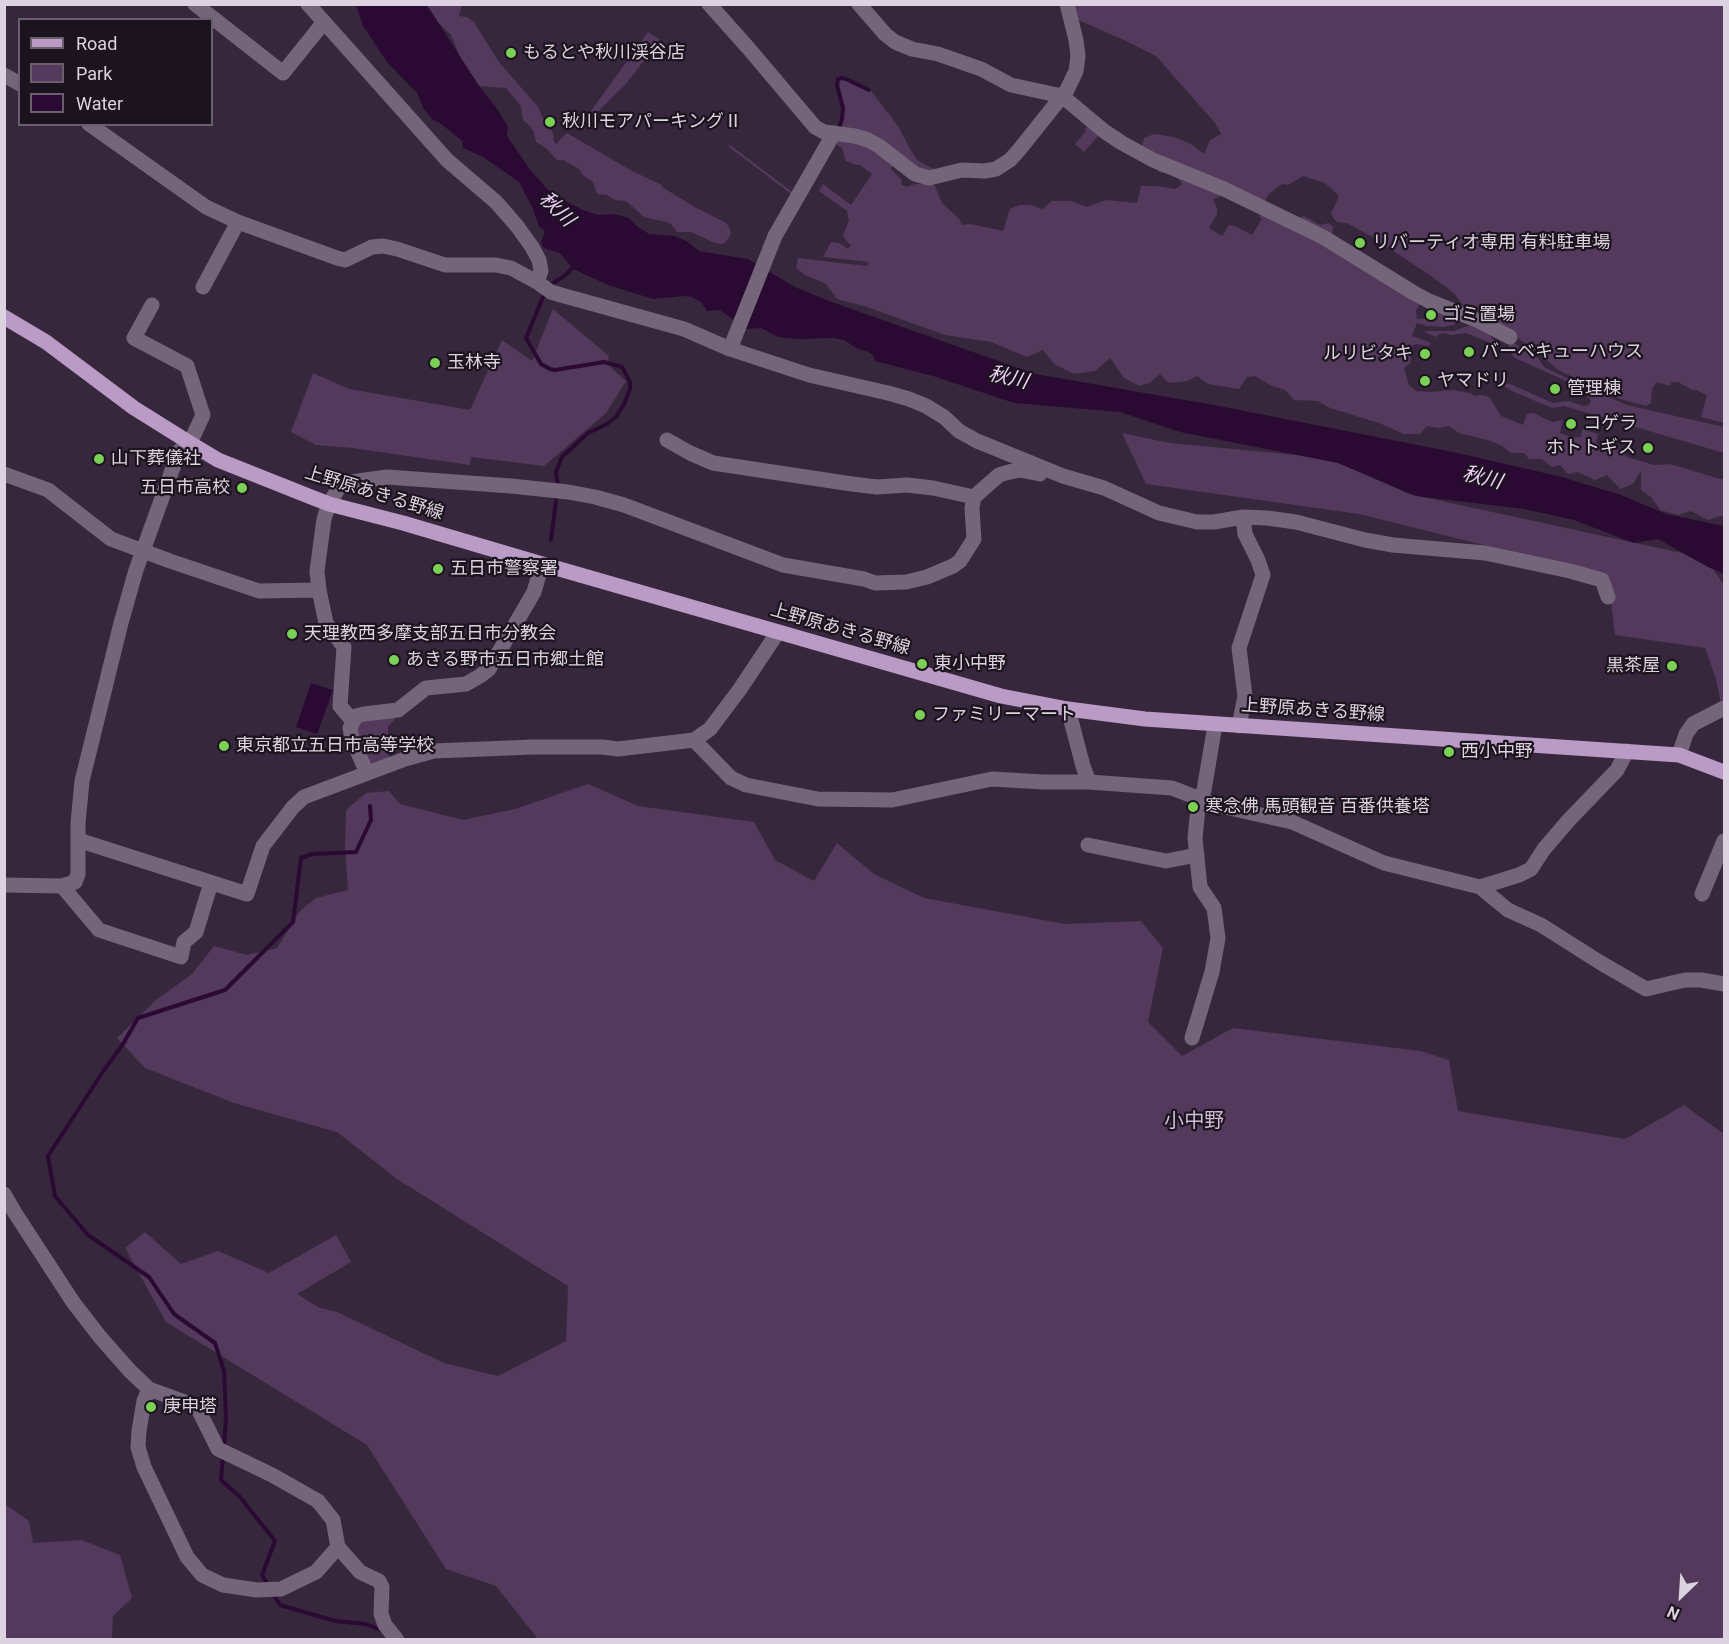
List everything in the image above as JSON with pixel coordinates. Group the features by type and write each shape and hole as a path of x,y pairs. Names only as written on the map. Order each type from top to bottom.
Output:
{"main road":[{"name":"上野原あきる野線","path":"4,317 46,342 134,408 218,460 329,504 403,523 1001,696 1068,709 1145,719 1679,755 1725,772"}],"street":[{"path":"195,4 213,18"},
{"path":"308,4 447,160 496,202 517,226 539,260 542,286"},
{"path":"709,4 815,127 824,132 855,135 873,142 909,170 920,176 936,177 962,170 990,171 1010,160 1067,90 1076,70 1078,56 1067,4"},
{"path":"859,4 895,42 981,69 1011,85 1062,96 1122,143 1154,160 1224,189 1323,237 1414,293 1510,337"},
{"path":"213,18 283,73 324,22"},
{"path":"4,75 18,83"},
{"path":"91,126 206,207 238,222 345,260 372,247 383,246 445,265 496,265 511,268 542,286 613,311 684,329 809,375 909,399 944,417 959,431 977,441 1063,476 1104,488 1159,513 1197,522 1214,522 1243,517 1267,518 1296,522 1393,545 1485,553 1602,580 1608,597"},
{"path":"731,345 787,214 834,133"},
{"path":"203,287 238,222"},
{"path":"4,885 62,886 75,882 78,874 82,781 121,623 136,570 178,452 190,443 203,415 188,366 134,339 152,305"},
{"path":"667,440 713,463 877,487 916,486 974,497"},
{"path":"352,721 340,706 344,647 326,623 317,570 324,519 329,504 338,489 351,482 387,477 550,490 595,497 624,505 783,565 864,579 875,583 906,582 953,567 960,561 974,539 972,508 974,497 999,475 1020,470 1040,474 1048,470"},
{"path":"4,474 48,490 111,539 170,561 259,591 319,590"},
{"path":"1239,726 1245,696 1239,648 1263,575 1245,534 1243,517"},
{"path":"367,774 352,739 350,728 356,716 398,710 426,688 466,684 489,669 534,592 542,564"},
{"path":"78,840 247,894 263,846 293,807 304,797 418,754 434,751 602,747 618,749 694,740 710,729 740,690 778,632"},
{"path":"1679,755 1686,734 1693,724 1725,708"},
{"path":"1068,709 1089,782"},
{"path":"1192,1038 1212,972 1218,939 1214,908 1200,887 1196,838 1198,808 1215,725"},
{"path":"694,740 731,777 746,785 818,799 892,800 992,779 1089,782 1172,788 1227,808 1292,822 1384,863 1480,887 1508,910 1541,925 1646,989 1685,980 1722,979"},
{"path":"1480,887 1520,875 1531,869 1544,849 1568,821 1617,770 1627,751"},
{"path":"1702,894 1725,841"},
{"path":"1088,845 1166,861 1197,855"},
{"path":"62,886 99,930 181,957 184,942 196,933 211,883"},
{"path":"4,1194 86,1320 149,1389 193,1405 199,1411 218,1449 272,1475 318,1501 333,1520 338,1548 360,1572 379,1581 382,1587 381,1614 385,1625 397,1640"},
{"path":"149,1389 144,1401 138,1447 144,1467 188,1557 202,1575 223,1585 262,1590 280,1589 316,1572 338,1548"}],"green space":[{"path":"423,5 462,5 459,16 467,17 474,22 499,62 538,107 544,125 552,131 556,144 567,133 632,171 662,185 693,206 726,223 731,234 727,240 723,244 715,243 691,232 677,232 670,223 644,217 626,201 597,194 593,182 579,169 563,160 557,160 546,148 536,142 534,132 523,120 521,106 506,88 479,86 460,57 451,35 428,13"},
{"path":"1073,5 1724,5 1724,423 1701,417 1707,395 1678,382 1672,382 1669,386 1657,382 1652,389 1651,403 1646,406 1620,399 1558,370 1539,353 1505,329 1468,312 1454,293 1431,276 1374,238 1347,223 1337,222 1331,213 1338,195 1325,183 1303,176 1288,185 1282,184 1268,195 1266,202 1141,149 1144,138 1154,134 1174,137 1191,144 1204,154 1210,140 1221,134 1215,123 1156,56 1076,19"},
{"path":"648,32 660,40 625,85 583,126 585,119"},
{"path":"841,78 871,91 898,126 918,161 940,172 930,175 839,131 844,113 838,84"},
{"path":"1087,123 1222,194 1213,199 1217,214 1209,228 1222,236 1229,225 1252,235 1262,219 1259,217 1262,211 1321,240 1420,304 1416,311 1417,319 1435,318 1435,308 1458,320 1454,325 1444,327 1417,323 1412,336 1431,343 1429,346 1416,344 1412,346 1409,353 1410,363 1404,368 1409,385 1416,391 1453,390 1489,397 1501,416 1523,425 1527,414 1533,413 1552,422 1563,420 1560,433 1580,437 1583,429 1598,434 1596,443 1621,450 1627,457 1654,465 1670,464 1724,480 1724,515 1708,520 1691,511 1678,515 1660,510 1652,498 1641,490 1641,471 1633,484 1620,489 1607,475 1595,480 1578,472 1568,474 1560,465 1552,467 1542,459 1529,459 1524,453 1511,453 1491,441 1459,433 1449,426 1438,428 1427,426 1420,434 1404,434 1379,423 1330,408 1318,401 1294,400 1285,390 1272,386 1255,376 1247,377 1239,389 1208,384 1197,376 1187,381 1169,383 1160,374 1150,383 1139,386 1124,378 1110,358 1095,371 1074,374 1054,364 1043,350 1027,357 991,342 945,335 867,307 837,299 826,284 805,275 796,268 798,258 867,266 869,262 823,257 831,242 839,243 848,249 851,245 843,235 849,221 847,211 819,191 823,184 851,205 872,174 860,165 846,161 842,148 837,145 834,137 856,138 894,162 891,169 901,179 902,185 907,187 921,184 925,180 929,181 935,186 942,203 959,219 962,225 971,224 1003,231 1010,209 1019,205 1032,205 1042,209 1052,201 1071,201 1087,207 1106,200 1137,203 1141,186 1176,189 1182,184 1177,177 1161,173 1151,164 1115,148 1098,136 1084,152 1075,144 1085,132"},
{"path":"730,145 795,194 794,196 729,147"},
{"path":"1304,216 1320,225 1329,223 1333,227 1332,237 1298,218"},
{"path":"553,309 609,356 607,364 626,381 606,413 544,466 471,457 470,465 316,445 291,432 313,373 349,389 470,410 502,340 532,361"},
{"path":"1476,323 1487,329 1496,345 1466,333 1451,335 1445,333 1436,337 1424,332 1454,331"},
{"path":"1509,340 1538,358 1544,367 1577,383 1577,387 1574,388 1564,380 1515,358 1509,351"},
{"path":"1498,382 1510,384 1553,403 1569,401 1583,406 1589,405 1591,401 1586,394 1588,388 1627,405 1724,427 1724,453 1564,406 1552,408 1512,391"},
{"path":"1122,433 1170,443 1328,458 1409,494 1682,553 1713,569 1724,585 1724,719 1716,679 1705,648 1615,635 1608,576 1359,514 1146,484"},
{"path":"396,710 395,719 388,727 387,752 391,760 374,765 368,761 356,735 361,718"},
{"path":"588,784 638,806 754,822 775,860 814,881 837,843 874,874 924,898 1065,924 1141,921 1163,948 1148,1022 1182,1056 1233,1028 1420,1051 1449,1060 1458,1111 1625,1139 1684,1105 1724,1134 1724,1639 538,1639 496,1586 446,1569 367,1445 166,1322 125,1248 145,1232 181,1264 218,1251 269,1273 336,1235 351,1262 297,1294 318,1307 337,1312 444,1363 498,1376 566,1341 568,1286 397,1179 337,1132 234,1103 145,1068 117,1038 156,1000 192,974 214,946 247,955 277,948 300,911 316,898 348,890 345,849 346,810 366,793 389,791 400,804 463,820 515,809"},
{"path":"5,1504 29,1521 33,1543 81,1540 120,1555 132,1598 113,1616 112,1639 5,1639"}],"water":[{"name":"秋川","path":"356,5 427,5 479,86 498,110 508,127 507,136 531,171 552,194 583,210 598,215 614,214 629,218 649,234 675,236 688,242 699,251 748,259 795,287 829,301 1035,374 1214,405 1453,452 1562,477 1621,495 1666,514 1724,526 1724,574 1658,539 1634,543 1574,520 1524,509 1416,496 1338,463 1180,432 1120,412 1014,403 933,376 875,361 873,355 844,340 778,337 761,328 746,329 720,310 707,311 701,302 692,297 653,299 608,285 573,269 560,253 544,248 541,243 545,231 539,227 533,209 519,182 483,157 463,148 462,141 433,120 424,109 417,93 387,62 363,26"},
{"path":"311,683 333,690 317,734 296,727"}],"waterway":[{"path":"839,129 843,108 837,85 838,79 846,79 869,90"},
{"path":"548,286 575,266"},
{"path":"545,292 526,338 541,364 555,370 604,362 622,367 630,382 630,389 616,417 588,433 562,457 556,472 558,486"},
{"path":"551,540 557,493"},
{"path":"224,1448 226,1417 224,1371 215,1343 174,1314 149,1277 88,1235 55,1196 48,1156 138,1018 225,990 293,922 301,858 312,854 356,852 371,820 370,806"},
{"path":"223,1456 221,1480 240,1497 275,1541 262,1575 269,1586"},
{"path":"272,1592 280,1605 335,1621 366,1624 383,1631"}],"place":[{"name":"もるとや秋川渓谷店","path":"511,53"},
{"name":"秋川モアパーキングⅡ","path":"550,122"},
{"name":"リバーティオ専用 有料駐車場","path":"1360,243"},
{"name":"ゴミ置場","path":"1431,315"},
{"name":"バーベキューハウス","path":"1469,352"},
{"name":"ルリビタキ","path":"1425,354"},
{"name":"玉林寺","path":"435,363"},
{"name":"ヤマドリ","path":"1425,381"},
{"name":"管理棟","path":"1555,389"},
{"name":"コゲラ","path":"1571,424"},
{"name":"ホトトギス","path":"1648,448"},
{"name":"山下葬儀社","path":"99,459"},
{"name":"五日市高校","path":"242,488"},
{"name":"五日市警察署","path":"438,569"},
{"name":"天理教西多摩支部五日市分教会","path":"292,634"},
{"name":"あきる野市五日市郷土館","path":"394,660"},
{"name":"東小中野","path":"922,664"},
{"name":"黒茶屋","path":"1672,666"},
{"name":"ファミリーマート","path":"920,715"},
{"name":"東京都立五日市高等学校","path":"224,746"},
{"name":"西小中野","path":"1449,752"},
{"name":"寒念佛 馬頭観音 百番供養塔","path":"1193,807"},
{"name":"庚申塔","path":"151,1407"}],"district":[{"name":"小中野","path":"1194,1122"}]}
